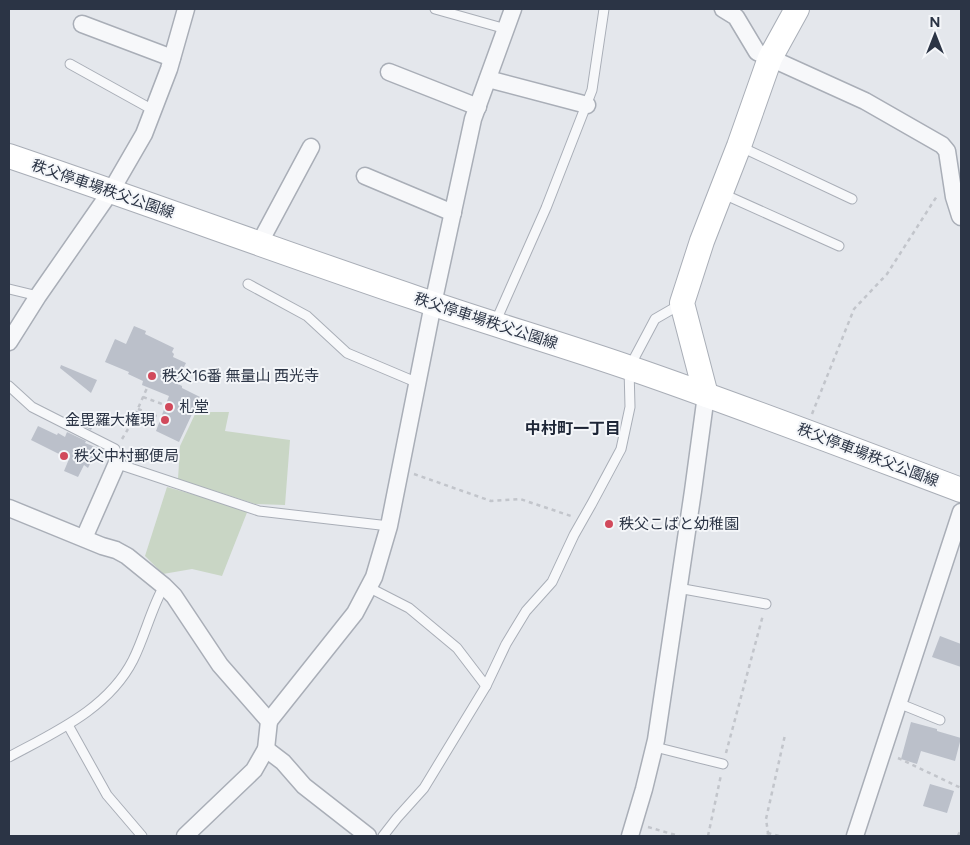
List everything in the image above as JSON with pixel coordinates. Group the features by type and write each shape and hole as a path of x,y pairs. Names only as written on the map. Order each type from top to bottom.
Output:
{"main road":[{"path":"706,394 682,303 702,241 739,146 770,58 797,9"},
{"name":"秩父停車場秩父公園線","path":"9,156 433,304 706,394 961,490"}],"street":[{"path":"9,342 110,191 144,134 172,58 186,9"},
{"path":"185,836 254,770 266,749 269,721 355,613 374,577 389,526 433,304 473,119 513,9"},
{"path":"723,9 736,17 757,52 865,101 942,145 947,151 954,197 961,217"},
{"path":"82,24 172,58"},
{"path":"389,72 478,106"},
{"path":"488,79 586,105"},
{"path":"259,244 311,147"},
{"path":"365,176 453,213"},
{"path":"632,830 654,747 706,394"},
{"path":"84,538 117,463"},
{"path":"9,508 116,550 127,556 164,586 174,596 220,665 269,721"},
{"path":"855,836 961,512"},
{"path":"266,749 283,762 304,786 368,836"}],"lane":[{"path":"435,9 506,29"},
{"path":"494,324 546,208 592,90 604,9"},
{"path":"70,64 153,110"},
{"path":"739,146 852,199"},
{"path":"721,192 839,246"},
{"path":"248,284 307,316 347,353 418,383"},
{"path":"9,289 38,296"},
{"path":"383,836 424,788 486,686 506,644 526,611 552,582 574,535 621,449 630,407 629,368 654,319 682,303"},
{"path":"9,386 32,407 115,448 118,456 117,463 133,469 259,511 389,526"},
{"path":"9,757 68,725 114,688 136,653 164,586"},
{"path":"368,587 409,608 457,648 486,686"},
{"path":"678,588 766,604"},
{"path":"898,703 940,720"},
{"path":"68,725 107,795 142,836"},
{"path":"654,747 723,764"}],"path":[{"path":"805,432 854,309 887,274 951,176"},
{"path":"132,422 147,388"},
{"path":"143,397 165,405"},
{"path":"138,409 161,418"},
{"path":"134,417 140,420"},
{"path":"401,469 491,501 520,499 582,520"},
{"path":"708,836 723,764 766,604"},
{"path":"779,836 767,835 766,819 786,735"},
{"path":"883,750 961,788"},
{"path":"958,836 961,829"},
{"path":"632,830 679,836"}],"green space":[{"path":"196,412 229,412 225,431 290,440 285,505 255,504 178,479 180,446"},
{"path":"167,487 248,510 222,576 192,569 163,574 145,556"}],"building":[{"path":"134,326 146,331 145,334 174,348 172,352 174,354 173,357 186,363 176,383 200,397 179,442 156,431 169,396 142,385 143,381 128,374 129,372 105,362 115,339 126,344"},
{"path":"61,365 97,380 91,393 60,368"},
{"path":"75,415 94,424 91,430 72,420"},
{"path":"38,426 65,437 67,432 86,441 85,443 98,448 88,468 84,465 78,477 64,471 69,459 31,440"},
{"path":"940,636 961,644 961,667 932,657"},
{"path":"911,722 961,738 955,761 921,751 917,764 901,759"},
{"path":"930,784 954,791 947,813 923,806"}],"place":[{"name":"秩父16番 無量山 西光寺","path":"152,376"},
{"name":"札堂","path":"169,407"},
{"name":"金毘羅大権現","path":"165,420"},
{"name":"秩父中村郵便局","path":"64,456"},
{"name":"秩父こばと幼稚園","path":"609,524"}],"district":[{"name":"中村町一丁目","path":"573,428"}]}
